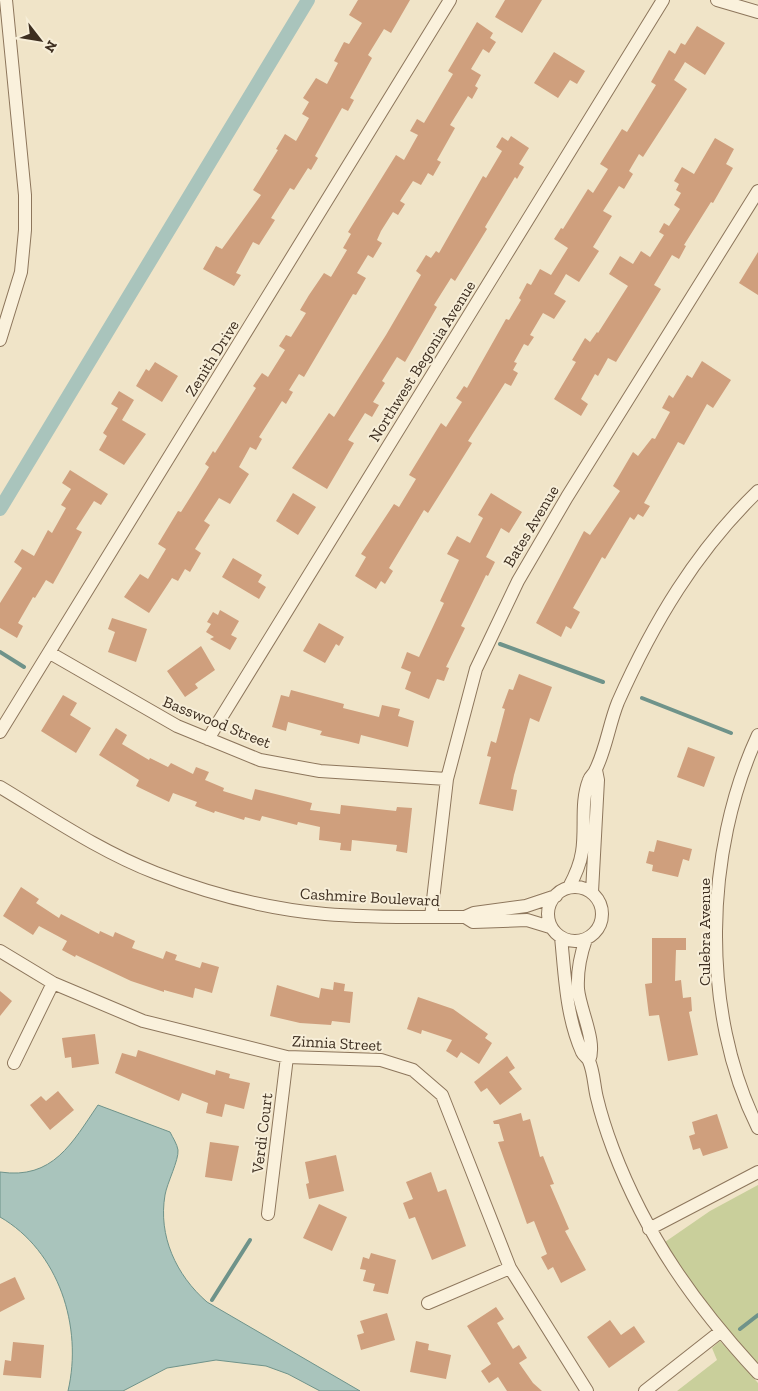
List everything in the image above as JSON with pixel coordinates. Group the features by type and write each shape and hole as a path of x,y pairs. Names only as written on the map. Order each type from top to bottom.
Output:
{"street":[{"path":"0,340 21,272 25,230 25,195 6,0"},
{"name":"Zenith Drive","path":"0,732 450,0"},
{"name":"Northwest Begonia Avenue","path":"208,739 663,0"},
{"path":"718,0 758,12"},
{"name":"Bates Avenue","path":"431,917 447,779 476,669 518,582 567,497 754,208 758,191"},
{"path":"569,887 580,863 585,801 589,779 596,770 615,709 647,639 700,555 758,491"},
{"name":"Basswood Street","path":"50,652 147,710 208,739 260,760 320,771 447,779"},
{"name":"Culebra Avenue","path":"758,735 740,782 720,866 717,897 719,978 723,1022 738,1078 758,1128"},
{"path":"592,892 598,780 596,770"},
{"name":"Cashmire Boulevard","path":"0,787 94,844 155,872 217,893 272,907 326,914 466,918 473,922 527,920 550,928"},
{"path":"576,886 592,892 601,903 603,918 598,928 586,939 578,941 561,937 550,928 548,911 556,896 569,887 576,886"},
{"name":"Cashmire Boulevard","path":"466,918 474,913 526,906 556,896"},
{"path":"561,937 569,1010 583,1054 589,1061 597,1098 612,1148 649,1229 683,1285 720,1332 758,1373"},
{"path":"586,939 578,965 578,979 581,1004 593,1052 589,1061"},
{"name":"Zinnia Street","path":"0,951 53,983 143,1021 287,1057 381,1060 413,1070 442,1095 510,1268 587,1391"},
{"path":"14,1063 53,983"},
{"name":"Verdi Court","path":"268,1214 287,1057"},
{"path":"649,1229 758,1172"},
{"path":"428,1303 510,1268"},
{"path":"645,1391 720,1332"}],"green space":[{"path":"758,1185 758,1363 708,1305 665,1242 710,1211"},
{"path":"720,1341 758,1383 758,1391 677,1391 717,1360 712,1348"}],"water":[{"path":"98,1105 170,1132 174,1139 178,1154 165,1195 164,1225 167,1240 178,1267 196,1291 207,1302 360,1391 320,1391 288,1374 266,1366 216,1360 167,1368 123,1391 68,1391 72,1367 72,1342 69,1317 62,1293 51,1270 38,1250 20,1232 0,1217 0,1172 18,1173 34,1170 59,1156 70,1145"}],"building":[{"path":"358,0 410,0 391,33 384,29 368,55 372,58 350,98 354,100 348,111 342,108 315,156 318,158 311,170 308,168 294,190 290,188 271,218 275,220 259,245 253,242 236,273 241,275 234,286 203,269 216,246 222,249 261,195 253,190 278,150 276,149 285,134 296,141 309,118 302,114 309,102 303,98 316,78 327,84 338,63 334,61 344,42 349,44 362,23 349,15"},
{"path":"505,0 542,0 522,33 495,17"},
{"path":"477,22 493,33 490,38 496,42 489,53 483,49 471,69 481,75 475,86 478,88 472,99 468,96 450,125 455,128 437,160 441,162 433,176 428,173 421,185 413,181 400,201 405,204 398,215 393,212 377,240 382,243 373,258 368,255 357,273 366,278 356,295 353,294 304,377 299,374 289,390 293,392 286,404 282,401 259,437 262,439 256,450 250,447 239,467 249,474 230,504 219,498 204,521 210,525 195,549 201,553 190,572 185,569 178,581 172,578 149,613 124,597 140,574 148,579 166,549 158,544 178,511 181,512 209,467 205,464 213,451 215,453 256,388 253,386 262,373 268,377 285,350 279,346 286,335 291,337 306,313 300,310 309,295 324,273 331,277 347,250 343,248 351,234 348,232 396,155 404,160 418,135 410,131 417,119 424,123 453,74 448,71"},
{"path":"697,26 725,43 705,75 685,62 674,80 687,89 643,157 639,154 629,171 633,174 624,189 619,186 603,211 612,216 593,247 599,251 579,282 566,274 554,294 566,301 554,319 543,313 530,335 534,337 528,346 524,344 514,362 517,363 513,370 518,373 511,386 505,383 468,441 472,443 452,475 428,513 424,510 389,568 393,571 385,584 381,581 376,589 355,576 366,557 361,554 394,504 399,507 416,479 409,475 441,423 446,427 462,402 456,398 464,386 467,388 506,319 509,320 521,300 519,298 527,283 531,285 540,269 551,275 568,248 554,239 561,228 563,229 588,189 593,193 608,169 600,164 622,129 627,132 656,85 651,82 669,50 675,54 681,43 685,45"},
{"path":"554,52 585,71 577,84 570,80 558,98 534,83"},
{"path":"511,136 529,148 519,164 524,167 517,179 515,177 485,227 487,229 455,281 451,278 434,305 437,307 405,362 397,357 382,381 385,383 373,402 379,405 372,417 365,413 348,440 354,443 327,489 292,468 329,413 334,417 386,335 421,275 416,271 426,255 431,258 436,251 439,253 483,176 486,178 502,151 496,147 502,137 508,141"},
{"path":"715,138 734,149 726,164 733,168 713,203 711,202 684,245 686,246 679,259 672,255 654,285 661,289 616,362 608,358 598,376 595,374 581,399 588,404 581,416 554,399 576,362 572,360 585,338 590,342 598,333 628,286 609,274 620,256 633,264 641,251 650,257 664,235 659,232 664,223 669,226 680,209 674,205 681,193 676,190 679,184 674,181 682,167 694,174"},
{"path":"758,252 758,295 739,283"},
{"path":"702,361 731,380 713,408 707,404 684,445 678,442 644,503 650,506 643,517 638,514 634,520 630,517 605,559 602,557 573,608 580,612 571,629 566,626 561,637 536,623 584,531 590,535 620,491 613,486 633,452 638,456 652,438 655,439 670,412 662,408 669,395 673,398 687,375 692,378"},
{"path":"155,362 178,376 162,402 136,386 146,369 149,371"},
{"path":"119,391 134,400 122,420 146,434 124,465 99,450 107,436 103,433 118,408 111,404"},
{"path":"70,470 108,494 101,505 94,501 76,529 82,532 53,584 46,580 35,598 33,597 18,623 23,626 17,638 0,628 0,603 22,568 14,562 22,549 34,556 48,530 52,533 66,508 61,505 71,489 62,483"},
{"path":"293,493 316,507 298,535 276,521"},
{"path":"491,493 522,512 509,533 501,528 486,557 495,562 488,576 486,575 461,626 465,628 446,667 449,668 444,681 437,679 429,699 405,689 411,672 401,668 407,652 419,657 444,603 440,601 459,560 447,554 457,536 470,543 483,518 478,515"},
{"path":"233,558 262,575 258,582 266,587 259,599 222,577"},
{"path":"220,610 239,621 231,635 237,638 230,650 210,639 214,637 206,632 211,624 207,622 213,612 218,615"},
{"path":"112,618 147,629 136,662 108,652 115,632 108,629"},
{"path":"319,623 344,637 339,646 336,644 325,663 303,651"},
{"path":"201,646 215,670 195,684 198,688 185,697 167,671"},
{"path":"519,674 552,687 539,722 530,718 511,789 517,790 513,811 479,804 491,757 487,756 491,741 496,743 505,709 502,708 509,689 513,690"},
{"path":"291,690 344,704 343,708 379,717 382,705 400,709 398,716 414,721 408,747 361,735 359,744 320,735 322,731 288,722 286,731 272,727 281,695 289,697"},
{"path":"63,695 77,703 70,715 91,728 76,753 41,731"},
{"path":"116,728 127,735 122,744 149,760 150,758 168,767 171,763 193,774 196,767 209,772 205,780 224,788 223,791 252,800 255,789 312,803 310,810 340,814 341,805 396,811 397,807 412,808 407,853 396,851 397,845 352,840 351,851 340,850 341,843 319,840 320,827 298,822 297,825 262,816 260,821 245,817 244,820 215,811 214,813 195,806 197,802 173,793 169,802 136,786 139,780 99,755"},
{"path":"688,747 715,757 704,787 677,777"},
{"path":"657,840 692,849 689,861 683,859 678,877 652,871 653,865 646,863 649,851 654,852"},
{"path":"21,887 39,899 36,903 59,918 61,914 99,934 100,931 113,937 115,932 135,941 132,948 163,959 166,951 177,955 175,960 200,968 202,962 219,967 212,993 195,988 193,998 164,990 164,992 131,981 76,955 75,957 62,950 67,941 39,926 33,935 3,916"},
{"path":"652,938 686,938 686,950 676,950 675,981 681,980 683,998 691,997 692,1011 689,1012 698,1055 668,1061 659,1015 649,1016 645,984 652,983"},
{"path":"334,982 345,984 344,991 353,992 350,1023 332,1021 331,1025 300,1023 270,1016 277,985 319,998 321,988 333,990"},
{"path":"0,991 12,1001 0,1016"},
{"path":"418,997 453,1009 488,1034 485,1038 492,1043 479,1064 461,1052 457,1058 446,1051 452,1040 422,1030 421,1034 407,1029"},
{"path":"95,1034 99,1064 72,1068 71,1057 65,1058 62,1038"},
{"path":"138,1050 215,1075 216,1070 230,1074 229,1078 250,1083 244,1109 225,1104 222,1117 206,1113 208,1103 182,1093 179,1101 115,1073 122,1053 136,1057"},
{"path":"507,1056 515,1068 509,1072 522,1089 500,1105 487,1088 481,1092 474,1082"},
{"path":"58,1091 74,1110 50,1130 30,1105 41,1096 46,1101"},
{"path":"521,1113 523,1121 530,1119 540,1157 543,1156 554,1184 550,1185 569,1229 565,1231 586,1270 561,1283 553,1267 548,1270 541,1257 547,1254 534,1221 527,1224 498,1142 504,1141 499,1124 494,1124 493,1121"},
{"path":"717,1114 728,1148 703,1156 700,1148 693,1150 689,1136 695,1134 692,1122"},
{"path":"210,1142 239,1146 232,1181 205,1177"},
{"path":"336,1155 344,1191 309,1199 306,1184 309,1183 305,1162"},
{"path":"431,1172 438,1192 446,1189 466,1246 432,1260 415,1217 409,1219 403,1203 413,1199 406,1182"},
{"path":"319,1204 347,1217 332,1251 303,1238"},
{"path":"371,1253 396,1260 388,1294 373,1291 375,1284 363,1281 366,1270 360,1269 363,1257 369,1259"},
{"path":"15,1277 25,1299 0,1312 0,1284"},
{"path":"496,1307 504,1319 497,1323 513,1349 519,1345 527,1358 519,1363 533,1383 542,1391 507,1391 498,1377 489,1383 481,1371 491,1364 467,1326"},
{"path":"387,1313 395,1340 361,1350 357,1335 364,1333 360,1321"},
{"path":"610,1320 621,1335 634,1326 645,1342 609,1368 587,1337"},
{"path":"416,1341 429,1344 428,1350 451,1355 446,1379 410,1372"},
{"path":"13,1342 44,1345 41,1378 3,1375 5,1360 11,1361"}],"waterway":[{"path":"0,509 308,0"},
{"path":"500,644 603,682"},
{"path":"0,652 24,667"},
{"path":"642,698 731,733"},
{"path":"212,1300 250,1240"},
{"path":"740,1329 758,1315"}]}
